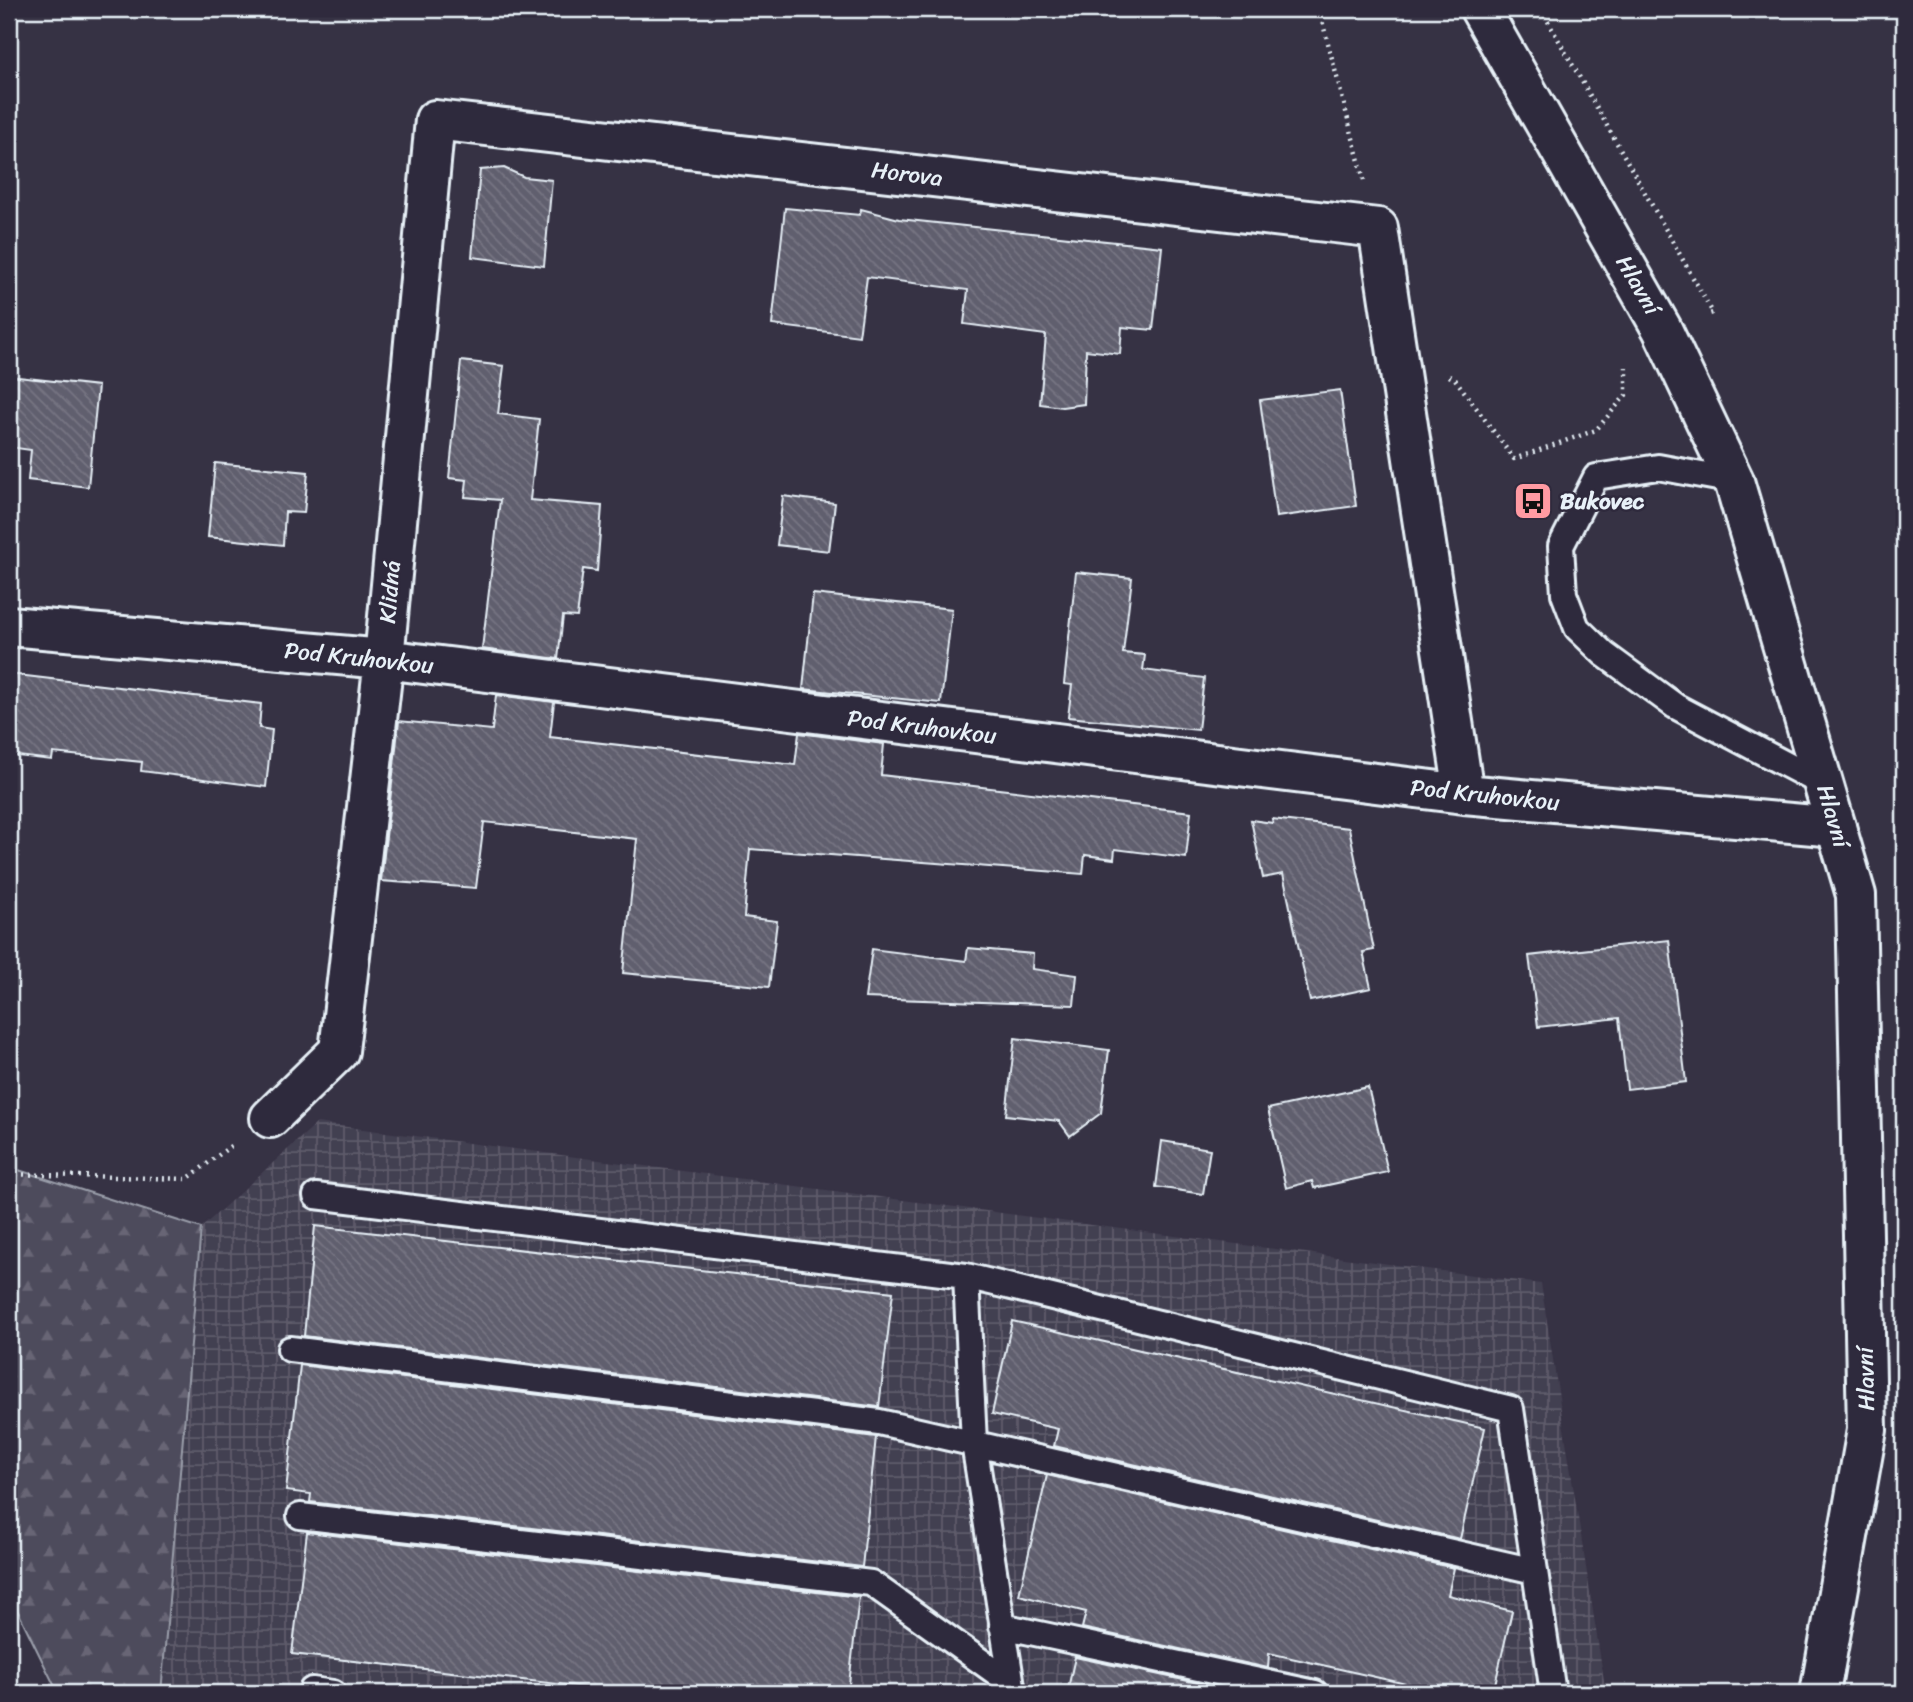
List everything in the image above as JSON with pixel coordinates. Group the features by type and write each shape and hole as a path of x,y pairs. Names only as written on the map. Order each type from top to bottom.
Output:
{"street":[{"name":"Hlavní","path":"1480,9 1662,329 1734,481 1856,895 1867,1430 1820,1693"},
{"name":"Horova","path":"435,120 1378,228"},
{"name":"Klidná","path":"270,1118 339,1051 384,659 435,120"},
{"path":"1378,228 1464,794"},
{"name":"Pod Kruhovkou","path":"9,626 384,659 1464,794 1836,827"}],"lane":[{"path":"1734,481 1658,467 1596,477 1561,546 1564,594 1577,628 1604,654 1675,706 1823,784"},
{"path":"316,1196 967,1276 1511,1409 1553,1693"},
{"path":"967,1276 974,1443 1012,1688"},
{"path":"290,1349 879,1422 1535,1571"},
{"path":"300,1516 871,1583 1012,1688"},
{"path":"1002,1626 1315,1693"}],"path":[{"path":"1319,9 1378,228"},
{"path":"1541,9 1713,313"},
{"path":"1397,354 1455,379 1514,460 1596,430 1626,395 1626,354"},
{"path":"9,1174 187,1179 270,1118"}],"shaded area":[{"path":"317,1123 1541,1284 1606,1693 161,1693 201,1228"}],"green space":[{"path":"9,1167 201,1228 161,1693 58,1693 9,1593"}],"building":[{"path":"504,168 524,177 552,180 544,266 472,257 480,170"},
{"path":"785,208 860,215 861,209 899,219 1162,247 1153,330 1122,327 1120,354 1086,350 1084,404 1062,407 1040,404 1046,335 964,324 968,290 867,277 859,336 772,325"},
{"path":"461,361 504,366 498,414 539,419 530,500 602,506 597,571 583,569 577,617 563,616 558,659 482,649 500,500 465,497 467,480 449,478"},
{"path":"9,376 98,386 88,487 28,480 31,450 9,447"},
{"path":"1340,390 1356,506 1276,517 1260,400"},
{"path":"215,463 308,472 304,513 285,512 283,545 208,537"},
{"path":"783,496 835,503 829,551 777,545"},
{"path":"1076,572 1132,578 1123,653 1145,655 1143,670 1204,678 1198,730 1068,717 1072,685 1064,684"},
{"path":"813,594 952,609 941,703 803,689"},
{"path":"9,674 261,704 259,728 272,730 266,787 141,771 142,762 53,753 52,760 9,755"},
{"path":"496,695 554,702 550,737 795,765 799,733 884,744 881,775 1191,812 1186,858 1115,849 1114,859 1085,855 1083,874 750,849 744,917 777,921 769,987 623,973 637,839 484,822 476,888 381,881 399,721 492,730"},
{"path":"1272,819 1349,828 1374,950 1363,952 1371,988 1310,1001 1283,874 1263,878 1251,820 1273,823"},
{"path":"1669,940 1686,1082 1627,1089 1619,1018 1538,1027 1529,956"},
{"path":"968,948 1033,954 1032,969 1077,975 1074,1005 865,998 872,949 966,961"},
{"path":"1015,1038 1109,1050 1101,1113 1070,1136 1059,1121 1006,1115"},
{"path":"1368,1087 1388,1172 1314,1188 1312,1181 1286,1188 1268,1109"},
{"path":"1162,1141 1210,1149 1203,1194 1156,1187"},
{"path":"315,1226 893,1292 879,1407 304,1336"},
{"path":"1012,1321 1485,1428 1460,1539 1054,1446 1058,1429 992,1414"},
{"path":"300,1365 876,1437 862,1567 310,1502 311,1494 286,1491"},
{"path":"1047,1475 1454,1568 1448,1595 1512,1611 1493,1693 1446,1693 1269,1653 1268,1668 1082,1628 1086,1612 1019,1595"},
{"path":"307,1532 859,1597 848,1693 638,1693 292,1654"},
{"path":"1075,1657 1245,1693 1067,1693"}],"place":[{"name":"Bukovec","path":"1533,501"}]}
